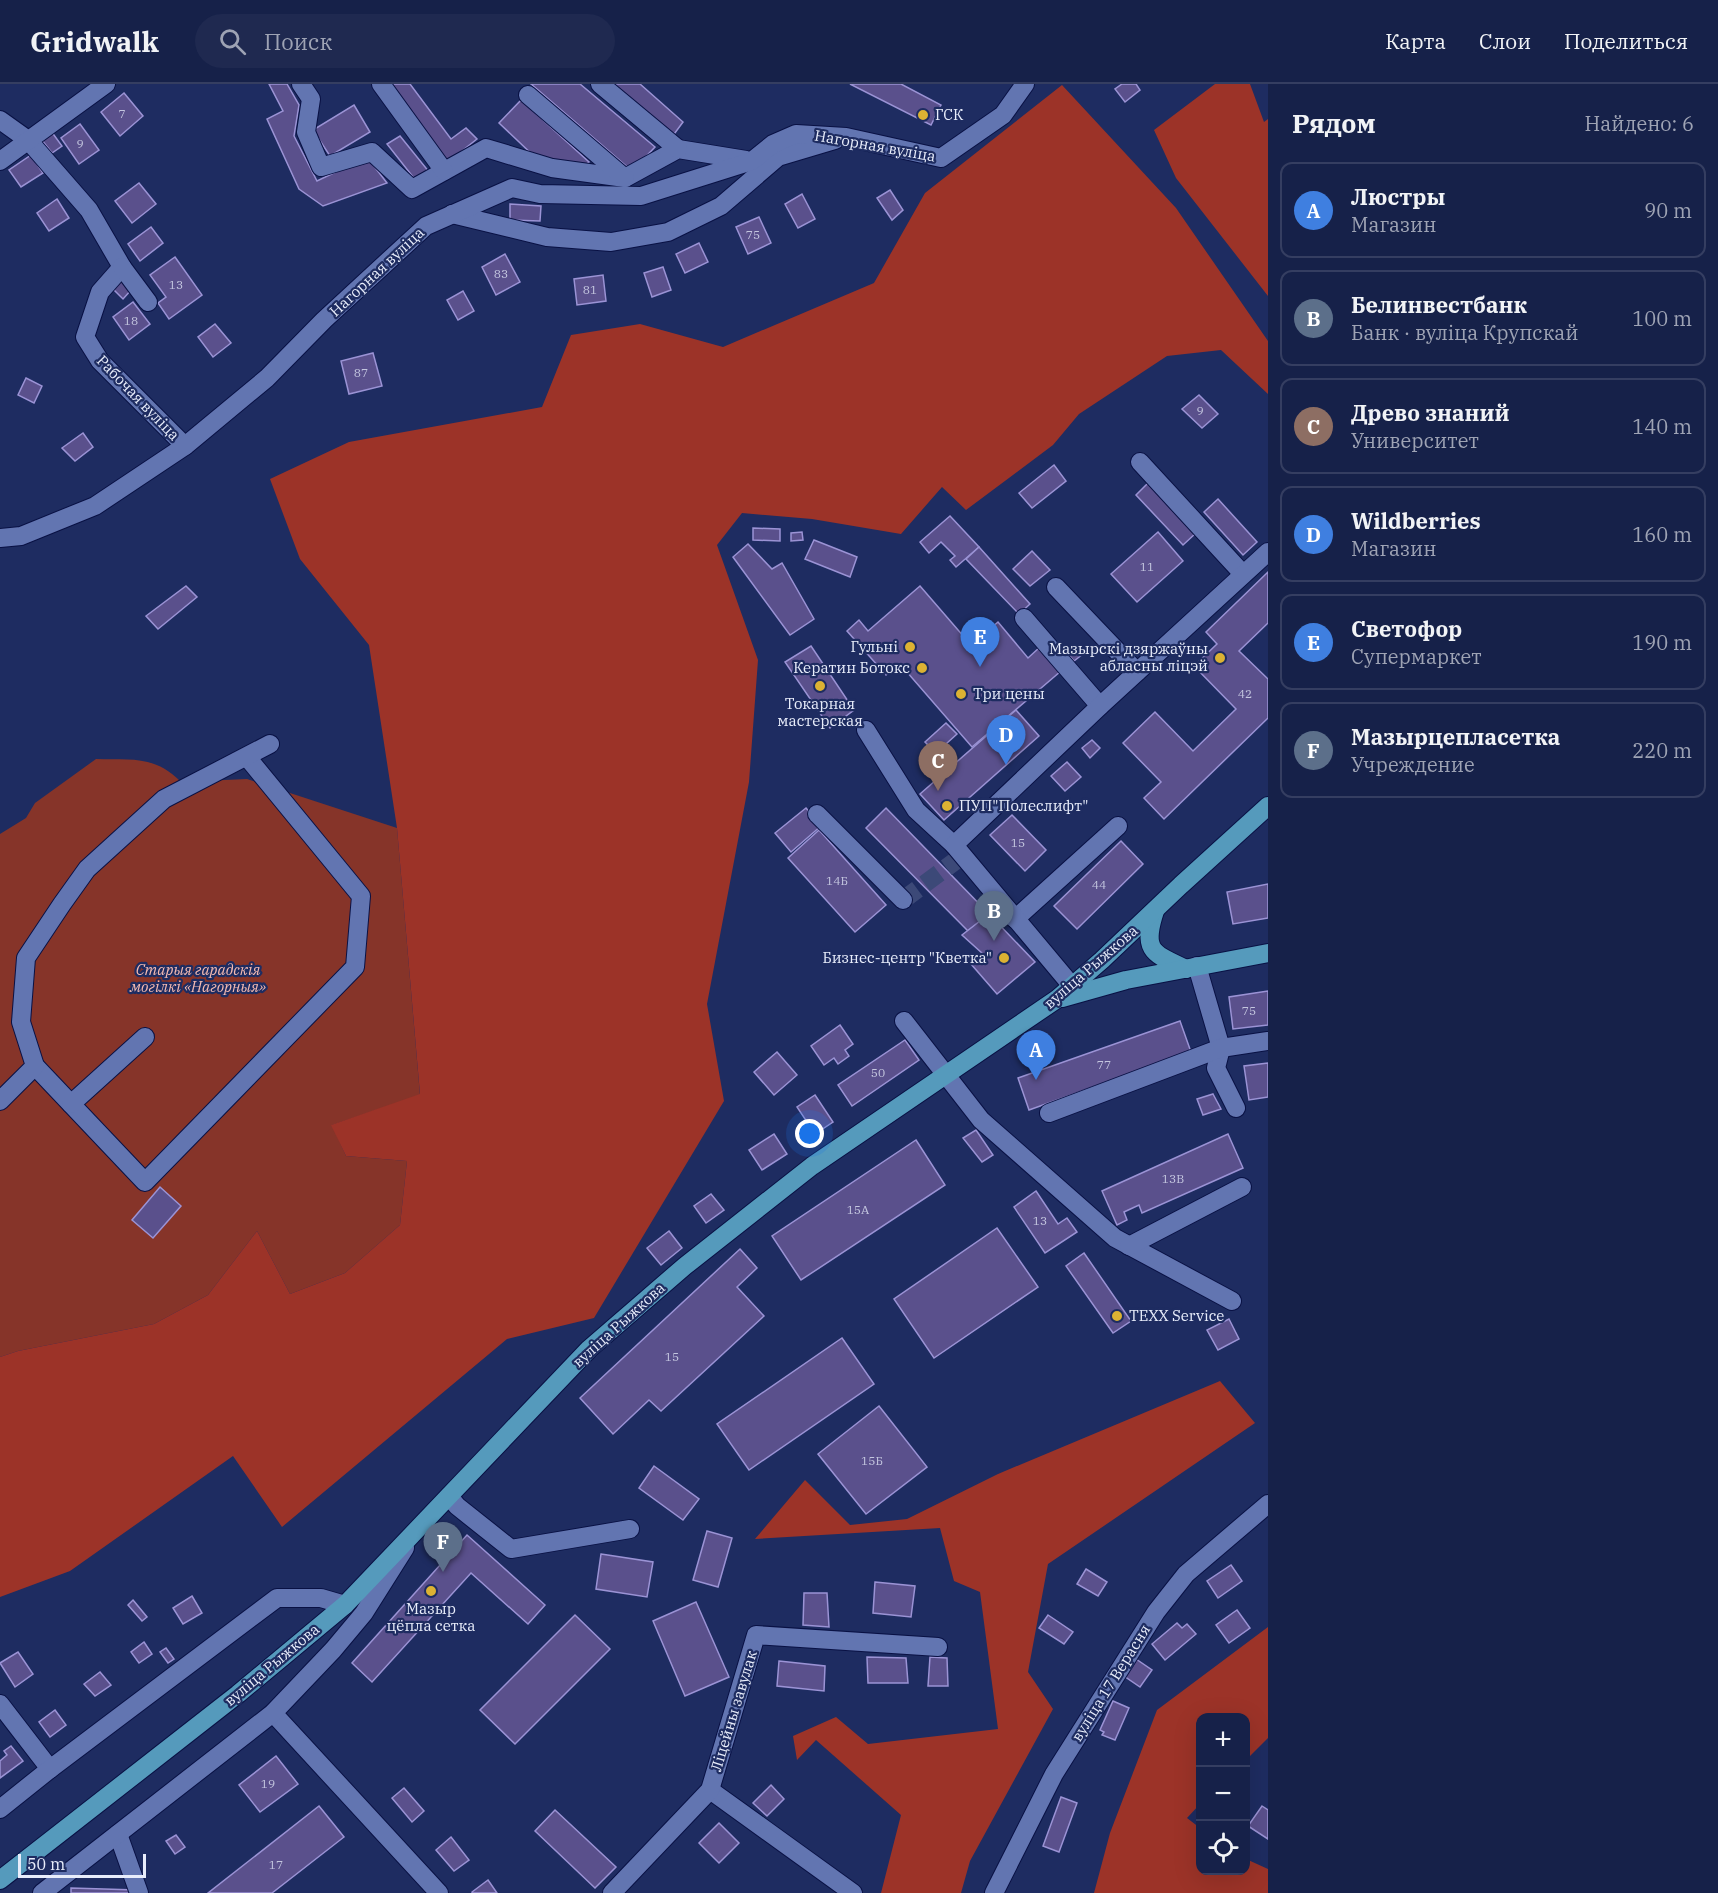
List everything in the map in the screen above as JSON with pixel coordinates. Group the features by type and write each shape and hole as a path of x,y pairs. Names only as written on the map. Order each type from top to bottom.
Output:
{"main road":[{"name":"вуліца Рыжкова","path":"0,1880 238,1694 345,1605 589,1349 668,1281 812,1166 1057,999 1268,806"},
{"path":"1155,909 1149,930 1149,941 1156,955 1192,968"},
{"path":"1057,999 1126,980 1268,953"}],"street":[{"path":"0,161 106,84"},
{"path":"301,84 311,99 306,132 321,167 372,152 412,189 486,148 552,168 625,178 678,149"},
{"path":"381,84 444,171"},
{"path":"600,84 678,149 752,161"},
{"name":"Нагорная вуліца","path":"0,538 21,536 95,506 185,446 267,378 324,320 426,226 453,214 512,188 540,194 641,196 752,161 773,144 796,134 846,137 941,158 1003,115 1025,84"},
{"path":"528,95 625,178"},
{"path":"0,120 28,140 88,210 123,267 148,302"},
{"path":"453,214 547,237 611,242 668,232 721,206 778,157 846,137"},
{"name":"Рабочая вуліца","path":"123,267 100,292 85,337 100,361 185,446"},
{"path":"1140,462 1243,574"},
{"path":"954,845 1100,706 1268,552"},
{"path":"1056,587 1137,672"},
{"path":"1024,618 1100,706"},
{"path":"866,730 916,810 954,845 1072,986"},
{"path":"247,758 361,896 355,967 144,1182 35,1066 21,1022 26,958 87,869 164,799 247,758 270,744"},
{"path":"817,814 903,900"},
{"path":"1016,919 1118,826"},
{"path":"1192,968 1221,1048 1216,1068 1236,1108"},
{"path":"903,1021 981,1120 1115,1238 1232,1300"},
{"path":"71,1104 145,1037"},
{"path":"1049,1113 1221,1048 1268,1041"},
{"path":"0,1101 35,1066"},
{"path":"1129,1246 1242,1187"},
{"path":"449,1496 457,1506 511,1549 630,1529"},
{"name":"вуліца 17 Верасня","path":"994,1893 1054,1774 1156,1612 1186,1574 1268,1504"},
{"path":"42,1893 273,1713 333,1650 364,1613 415,1533"},
{"path":"0,1809 50,1768 277,1598 321,1598 345,1605"},
{"name":"Ліцейны завулак","path":"612,1893 710,1790 756,1635 938,1647"},
{"path":"0,1704 50,1768"},
{"path":"273,1713 435,1892"},
{"path":"710,1790 854,1893"},
{"path":"118,1834 139,1893"}],"green space":[{"name":"Старыя гарадскія могілкі «Нагорныя»","path":"96,759 152,763 162,767 181,782 247,779 397,828 420,1095 332,1125 346,1156 407,1161 400,1225 345,1273 290,1294 257,1231 208,1295 154,1324 18,1351 0,1357 0,834 26,818 35,803"}],"shaded area":[{"path":"1215,84 1250,84 1264,122 1268,119 1268,296 1176,178 1154,130"},
{"path":"1062,85 1176,208 1268,341 1268,394 1221,350 1167,356 1079,414 1053,445 966,510 942,487 901,534 812,519 742,513 717,545 758,660 749,782 707,1004 724,1101 594,1318 507,1339 282,1527 233,1456 70,1571 0,1597 0,1357 18,1351 154,1324 208,1295 257,1231 290,1294 345,1273 400,1225 407,1161 346,1156 331,1125 420,1094 397,828 369,645 300,559 270,479 349,442 542,407 571,335 640,324 723,347 874,283 925,193"},
{"path":"1220,1381 1255,1423 1048,1564 1028,1672 1053,1709 970,1861 961,1893 881,1893 901,1815 816,1740 797,1760 793,1736 836,1717 868,1744 998,1729 980,1592 954,1581 940,1528 755,1539 805,1480 850,1525 907,1519 998,1474"},
{"path":"1268,1627 1268,1738 1250,1756 1250,1713 1196,1713 1196,1808 1187,1818 1196,1825 1196,1875 1250,1875 1250,1861 1268,1869 1268,1893 1094,1893 1110,1833 1157,1710"}],"building":[{"path":"269,84 287,84 299,105 294,136 317,181 367,157 387,183 323,206 299,189 267,119 283,111"},
{"path":"390,84 410,84 451,139 466,128 477,139 448,162"},
{"path":"531,84 580,84 655,147 632,171"},
{"path":"613,84 640,84 683,122 672,137"},
{"name":"ГСК","path":"850,84 901,84 941,105 931,125"},
{"path":"1122,84 1136,84 1140,90 1125,102 1115,89"},
{"path":"124,93 143,116 120,136 101,112"},
{"path":"521,100 589,162 579,170 536,158 499,123"},
{"path":"354,105 370,132 330,156 313,130"},
{"path":"80,124 99,150 79,164 61,138"},
{"path":"51,131 62,146 52,153 41,139"},
{"path":"400,136 430,173 417,182 387,144"},
{"path":"31,155 43,173 21,187 9,170"},
{"path":"139,183 156,204 132,223 115,201"},
{"path":"890,190 903,210 892,220 877,198"},
{"path":"802,194 815,219 798,228 785,204"},
{"path":"57,199 69,218 49,231 37,213"},
{"path":"510,204 541,206 540,221 510,220"},
{"path":"759,217 771,243 748,254 736,227"},
{"path":"151,227 163,243 140,261 128,244"},
{"path":"699,243 708,262 685,273 676,254"},
{"path":"505,254 520,282 496,295 482,267"},
{"path":"175,257 202,295 169,319 158,303 166,297 150,275"},
{"path":"663,267 671,290 652,297 644,273"},
{"path":"603,275 606,301 577,305 574,279"},
{"path":"122,280 132,289 123,299 113,289"},
{"path":"463,291 474,311 458,320 447,300"},
{"path":"133,302 150,324 129,340 113,317"},
{"path":"215,324 231,343 213,357 198,337"},
{"path":"373,353 382,386 349,394 341,361"},
{"path":"26,378 42,386 34,403 18,395"},
{"path":"1199,395 1218,414 1202,428 1182,409"},
{"path":"83,433 93,447 75,461 62,448"},
{"path":"1054,465 1066,481 1032,508 1019,493"},
{"path":"1149,482 1196,533 1183,545 1136,495"},
{"path":"1218,499 1257,542 1243,555 1204,512"},
{"path":"950,516 979,547 956,567 950,560 955,556 941,542 929,553 920,542"},
{"path":"753,528 780,529 780,541 753,540"},
{"path":"802,532 803,540 791,541 791,533"},
{"path":"1158,532 1183,561 1137,602 1111,574"},
{"path":"814,540 857,557 850,577 805,559"},
{"path":"748,544 772,569 782,563 814,619 790,635 733,557"},
{"path":"979,547 1030,604 1019,614 966,559"},
{"path":"1032,551 1050,570 1030,586 1013,569"},
{"path":"1268,572 1268,623 1239,651 1268,679 1268,718 1164,819 1144,798 1161,782 1123,743 1155,712 1193,751 1236,709 1194,666 1217,644 1206,632"},
{"path":"186,586 197,597 158,629 146,616"},
{"path":"920,586 971,645 998,622 1028,658 1040,647 1061,671 972,747 900,664 886,675 847,631 859,620 868,631"},
{"name":"Токарная мастерская","path":"811,646 854,710 830,728 785,662"},
{"path":"1077,647 1083,654 1074,661 1068,654"},
{"path":"1016,710 1039,736 944,820 920,794"},
{"path":"946,723 957,734 936,753 925,742"},
{"path":"1092,740 1100,748 1090,758 1082,748"},
{"path":"1067,762 1081,777 1065,791 1051,776"},
{"path":"806,808 821,826 791,852 775,833"},
{"path":"886,808 989,914 968,931 866,828"},
{"path":"1012,815 1046,850 1025,871 990,835"},
{"path":"819,830 886,905 855,932 788,858"},
{"path":"1121,841 1143,864 1077,929 1054,906"},
{"path":"1268,884 1268,918 1233,924 1227,892"},
{"name":"Бизнес-центр \"Кветка\"","path":"989,914 1035,962 997,994 971,964 983,954 962,935"},
{"path":"1268,991 1268,1025 1233,1029 1229,997"},
{"path":"1180,1021 1191,1052 1029,1110 1018,1078"},
{"path":"840,1025 853,1044 845,1050 849,1056 838,1064 834,1058 824,1065 811,1046"},
{"path":"905,1040 919,1060 852,1106 838,1085"},
{"path":"777,1052 797,1075 774,1095 754,1072"},
{"path":"1268,1063 1268,1097 1249,1100 1244,1066"},
{"path":"1213,1094 1221,1109 1203,1115 1197,1099"},
{"path":"815,1095 833,1122 815,1134 797,1107"},
{"path":"976,1130 993,1155 982,1162 963,1138"},
{"path":"774,1134 787,1154 762,1170 749,1150"},
{"path":"1228,1134 1243,1168 1142,1213 1139,1205 1124,1212 1127,1220 1117,1225 1102,1191"},
{"path":"916,1140 945,1185 801,1280 772,1236"},
{"path":"160,1187 181,1206 153,1238 132,1220"},
{"path":"1036,1191 1058,1224 1067,1218 1077,1232 1045,1253 1014,1207"},
{"path":"711,1194 724,1210 706,1223 694,1206"},
{"path":"997,1228 1038,1287 934,1358 894,1299"},
{"path":"669,1231 682,1248 661,1265 647,1248"},
{"path":"740,1249 757,1268 737,1287 764,1316 661,1411 649,1400 613,1434 580,1398"},
{"path":"1084,1253 1131,1321 1113,1333 1066,1266"},
{"path":"1229,1319 1239,1339 1218,1350 1207,1330"},
{"path":"842,1338 874,1384 749,1470 717,1424"},
{"path":"879,1406 927,1467 866,1514 818,1454"},
{"path":"654,1466 699,1499 683,1520 639,1488"},
{"path":"707,1531 732,1538 718,1587 693,1580"},
{"path":"467,1535 545,1605 528,1624 471,1573 372,1682 352,1663"},
{"path":"601,1554 653,1562 647,1597 596,1589"},
{"path":"1231,1565 1242,1581 1218,1598 1207,1581"},
{"path":"1086,1569 1107,1582 1098,1596 1077,1584"},
{"path":"875,1582 915,1586 911,1617 873,1613"},
{"path":"804,1593 827,1593 829,1627 803,1625"},
{"path":"192,1596 202,1613 183,1624 173,1608"},
{"path":"133,1600 147,1617 142,1621 128,1605"},
{"path":"696,1602 729,1677 685,1696 653,1621"},
{"path":"1237,1610 1250,1628 1229,1643 1216,1625"},
{"path":"575,1615 610,1649 515,1744 480,1710"},
{"path":"1048,1615 1073,1632 1064,1644 1039,1628"},
{"path":"1177,1623 1182,1628 1187,1624 1196,1634 1165,1660 1152,1644"},
{"path":"144,1642 152,1654 139,1663 131,1652"},
{"path":"166,1648 174,1659 168,1663 160,1652"},
{"path":"18,1652 33,1674 15,1687 0,1663"},
{"path":"867,1657 906,1658 908,1683 868,1683"},
{"path":"930,1657 947,1658 948,1686 928,1686"},
{"path":"1136,1659 1152,1670 1140,1687 1124,1676"},
{"path":"779,1661 825,1666 824,1691 777,1686"},
{"path":"100,1672 111,1685 95,1696 84,1684"},
{"path":"1113,1701 1129,1708 1115,1740 1102,1735 1104,1732 1100,1730"},
{"path":"55,1710 66,1725 50,1737 39,1722"},
{"path":"11,1746 23,1761 0,1778 0,1761 7,1755 4,1751"},
{"path":"276,1756 298,1784 260,1812 239,1785"},
{"path":"771,1785 784,1799 767,1816 753,1803"},
{"path":"404,1788 424,1811 412,1822 392,1798"},
{"path":"1061,1797 1077,1803 1059,1852 1043,1846"},
{"path":"319,1806 344,1837 272,1893 208,1893"},
{"path":"1262,1806 1268,1810 1268,1839 1250,1827 1250,1823"},
{"path":"555,1810 616,1867 595,1888 535,1831"},
{"path":"719,1823 739,1843 719,1863 699,1843"},
{"path":"176,1835 185,1847 175,1854 166,1841"},
{"path":"451,1837 469,1860 454,1871 436,1850"},
{"path":"488,1880 497,1893 472,1893 472,1892"},
{"path":"71,1888 136,1890 136,1893 71,1893"}],"tunnel":[{"path":"903,900 962,856"}],"place":[{"name":"ГСК","path":"923,115"},
{"name":"Гульнi","path":"910,647"},
{"name":"Мазырскі дзяржаўны абласны ліцэй","path":"1220,658"},
{"name":"Светофор","path":"980,667"},
{"name":"Кератин Ботокс","path":"922,668"},
{"name":"Токарная мастерская","path":"820,686"},
{"name":"Три цены","path":"961,694"},
{"name":"Wildberries","path":"1006,765"},
{"name":"Древо знаний","path":"938,791"},
{"name":"ПУП\"Полеслифт\"","path":"947,806"},
{"name":"Белинвестбанк","path":"994,941"},
{"name":"Бизнес-центр \"Кветка\"","path":"1004,958"},
{"name":"Люстры","path":"1036,1080"},
{"name":"TEXX Service","path":"1117,1316"},
{"name":"Мазырцепласетка","path":"443,1572"},
{"name":"Мазыр цёпла сетка","path":"431,1591"}]}
